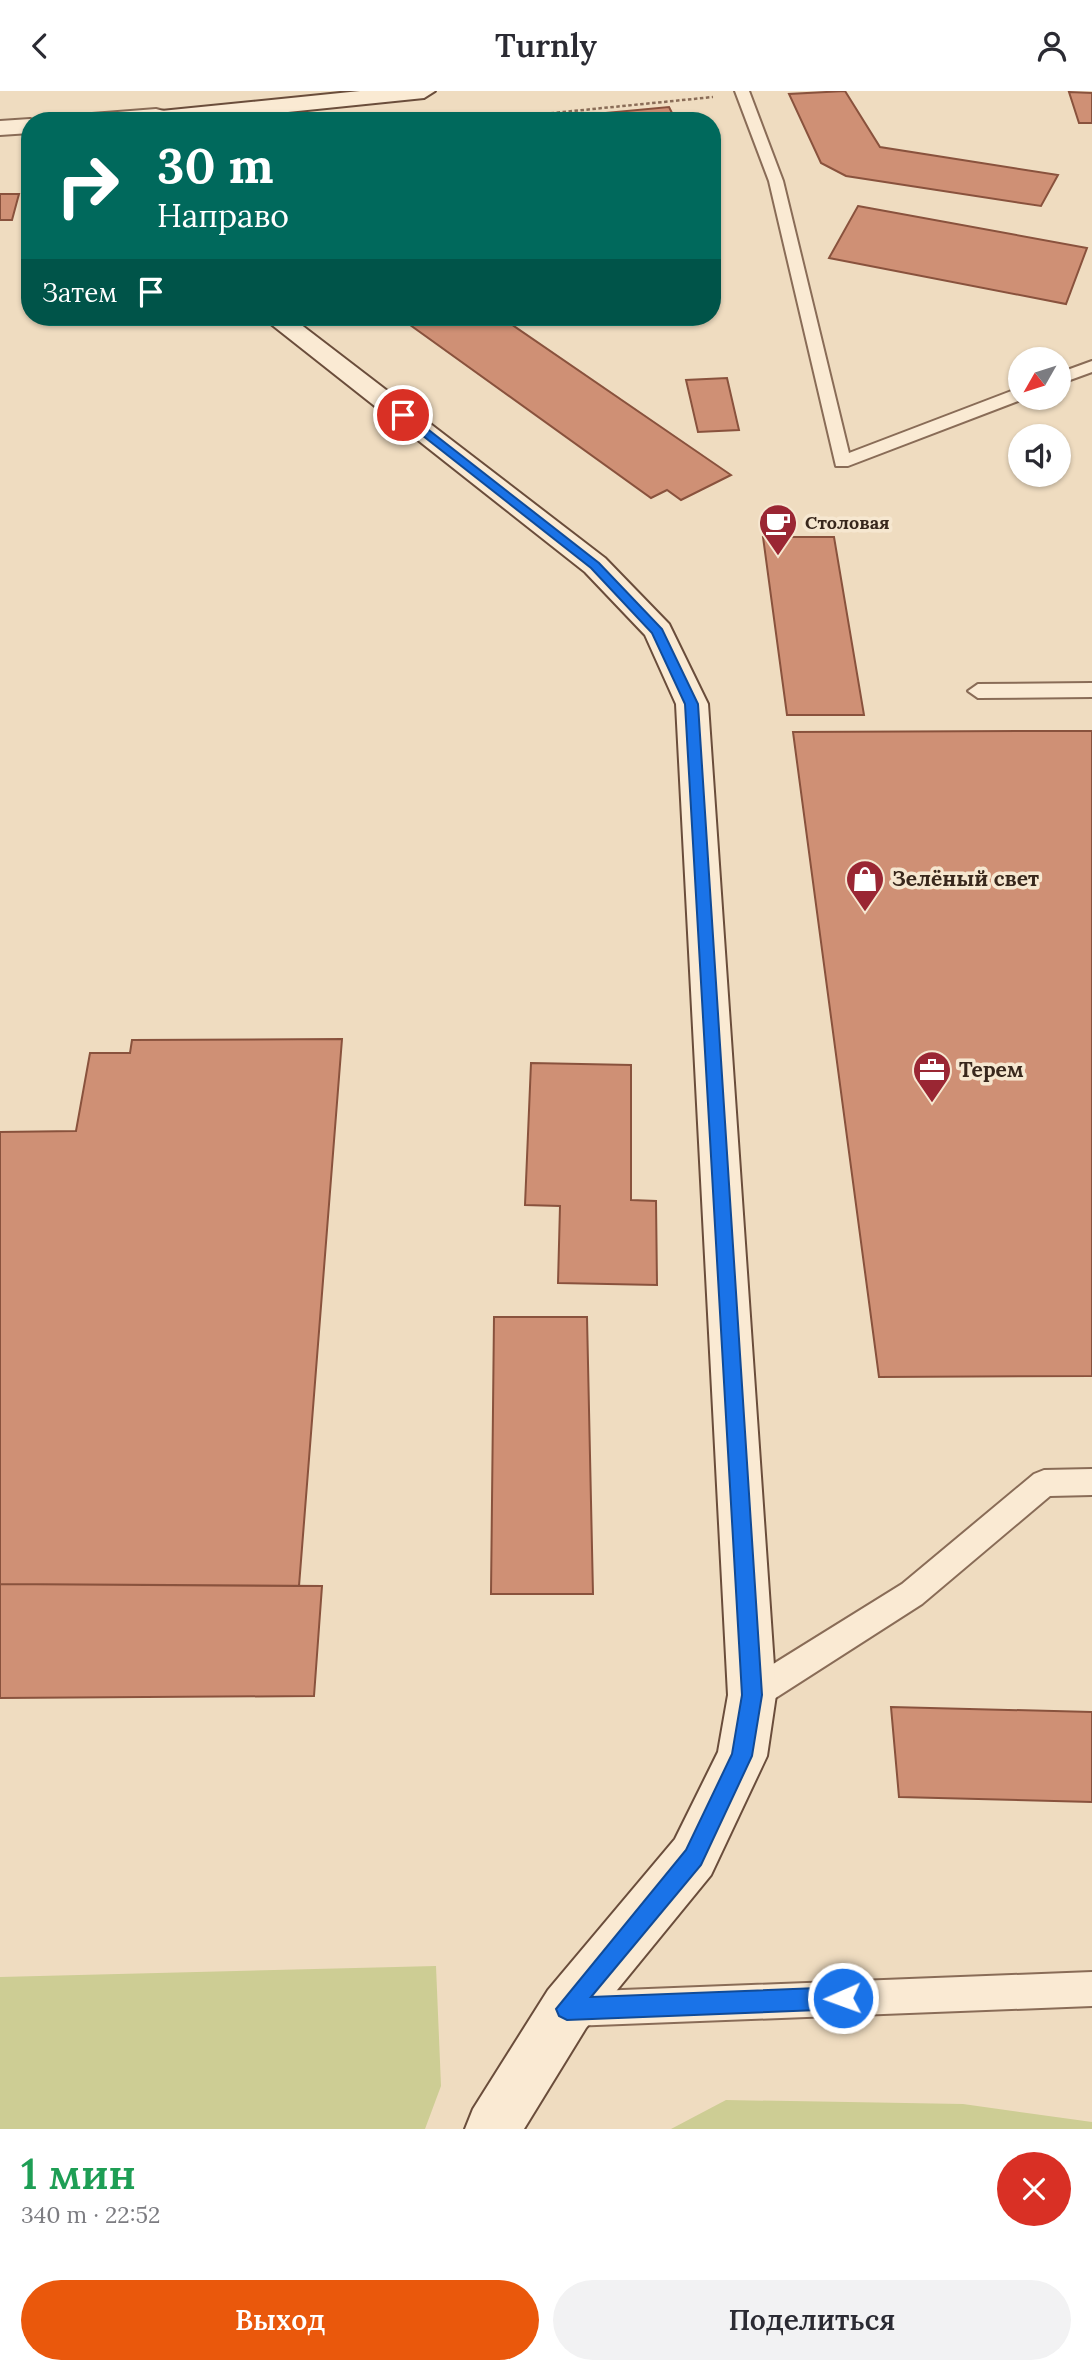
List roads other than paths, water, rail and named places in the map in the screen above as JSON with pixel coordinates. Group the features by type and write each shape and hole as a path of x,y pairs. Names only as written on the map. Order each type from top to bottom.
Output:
{"main road":[{"path":"199,112 425,91"},
{"path":"0,128 21,127"},
{"path":"287,326 595,565 658,631 691,704 752,1695 742,1756 693,1857 567,2009 493,2129"}],"lane":[{"path":"744,92 776,181 842,462 1008,399"},
{"path":"1071,374 1092,366"},
{"path":"978,691 1092,690"},
{"path":"752,1695 912,1594 1044,1483 1092,1482"},
{"path":"567,2009 1092,1989"}],"place":[{"name":"Столовая","path":"778,557"},
{"name":"Зелёный свет","path":"865,913"},
{"name":"Терем","path":"932,1104"}]}
